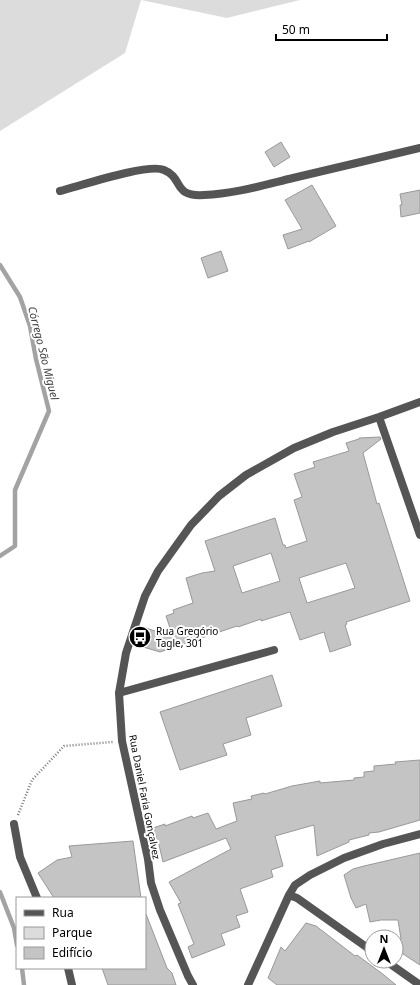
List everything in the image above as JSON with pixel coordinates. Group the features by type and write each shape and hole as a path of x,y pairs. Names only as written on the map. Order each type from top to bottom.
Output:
{"street":[{"path":"60,191 124,173 147,169 163,169 174,176 180,189 190,195 205,196 244,190 420,148"},
{"name":"Rua Daniel Faria Gonçalvez","path":"193,985 160,910 151,883 122,741 119,693 126,653 146,596 158,571 192,524 219,496 246,475 294,448 333,432 420,402"},
{"path":"379,417 420,535"},
{"path":"119,693 274,650"},
{"path":"14,824 20,857 37,897"},
{"path":"248,985 295,885 310,875 344,858 382,844 420,834"},
{"path":"289,895 296,898 364,945"},
{"path":"68,969 72,985"},
{"path":"397,969 420,985"}],"path":[{"path":"14,824 32,780 64,746 122,741"}],"green space":[{"path":"0,0 141,0 125,53 0,131"},
{"path":"141,0 300,0 227,18"}],"building":[{"path":"281,142 290,157 274,167 265,152"},
{"path":"312,185 336,226 309,242 288,249 283,235 302,229 285,200"},
{"path":"420,190 420,213 401,217 400,205 402,205 400,194"},
{"path":"221,251 228,271 208,278 201,258"},
{"path":"380,437 381,439 363,453 377,504 379,503 410,601 346,622 347,624 345,625 351,645 330,652 324,632 300,640 290,612 261,621 261,619 238,627 237,626 160,652 140,646 146,628 173,637 166,616 174,613 173,610 193,603 186,578 215,571 205,541 275,518 283,545 285,545 286,548 307,541 294,500 302,497 294,474 315,467 313,462 349,451 346,443 359,438","holes":["271,553 280,581 242,593 233,566","346,563 355,588 307,603 299,578"]},
{"path":"272,675 282,706 246,718 251,735 223,744 227,755 180,770 160,712"},
{"path":"420,760 420,820 379,832 369,833 369,835 349,840 349,842 317,856 314,825 275,836 283,866 271,870 273,877 240,889 248,912 236,916 240,927 221,934 225,945 192,958 188,947 194,944 178,904 181,903 169,882 231,849 226,838 163,862 153,828 165,824 165,826 192,816 193,818 208,813 216,829 237,821 233,803 252,799 251,796 320,781 320,783 354,780 354,778 364,777 364,772 374,771 374,766 396,764 395,762"},
{"path":"133,841 141,897 53,897 38,873 57,860 72,857 69,846"},
{"path":"420,853 420,965 404,955 404,929 399,929 398,920 381,920 370,922 366,904 356,908 351,898 344,875 353,869"},
{"path":"146,914 167,968 172,973 176,985 108,985 102,969 146,969"},
{"path":"306,923 316,926 355,956 357,955 364,960 364,969 376,969 396,985 277,985 268,978 281,947 285,951"}],"waterway":[{"name":"Córrego São Miguel","path":"0,265 20,297 30,326 36,359 49,411 15,490 15,546 0,556"},
{"name":"Córrego São Miguel","path":"0,892 14,928 16,939"},
{"name":"Córrego São Miguel","path":"22,969 24,985"}],"place":[{"name":"Rua Gregório Tagle, 301","path":"140,637"}]}
